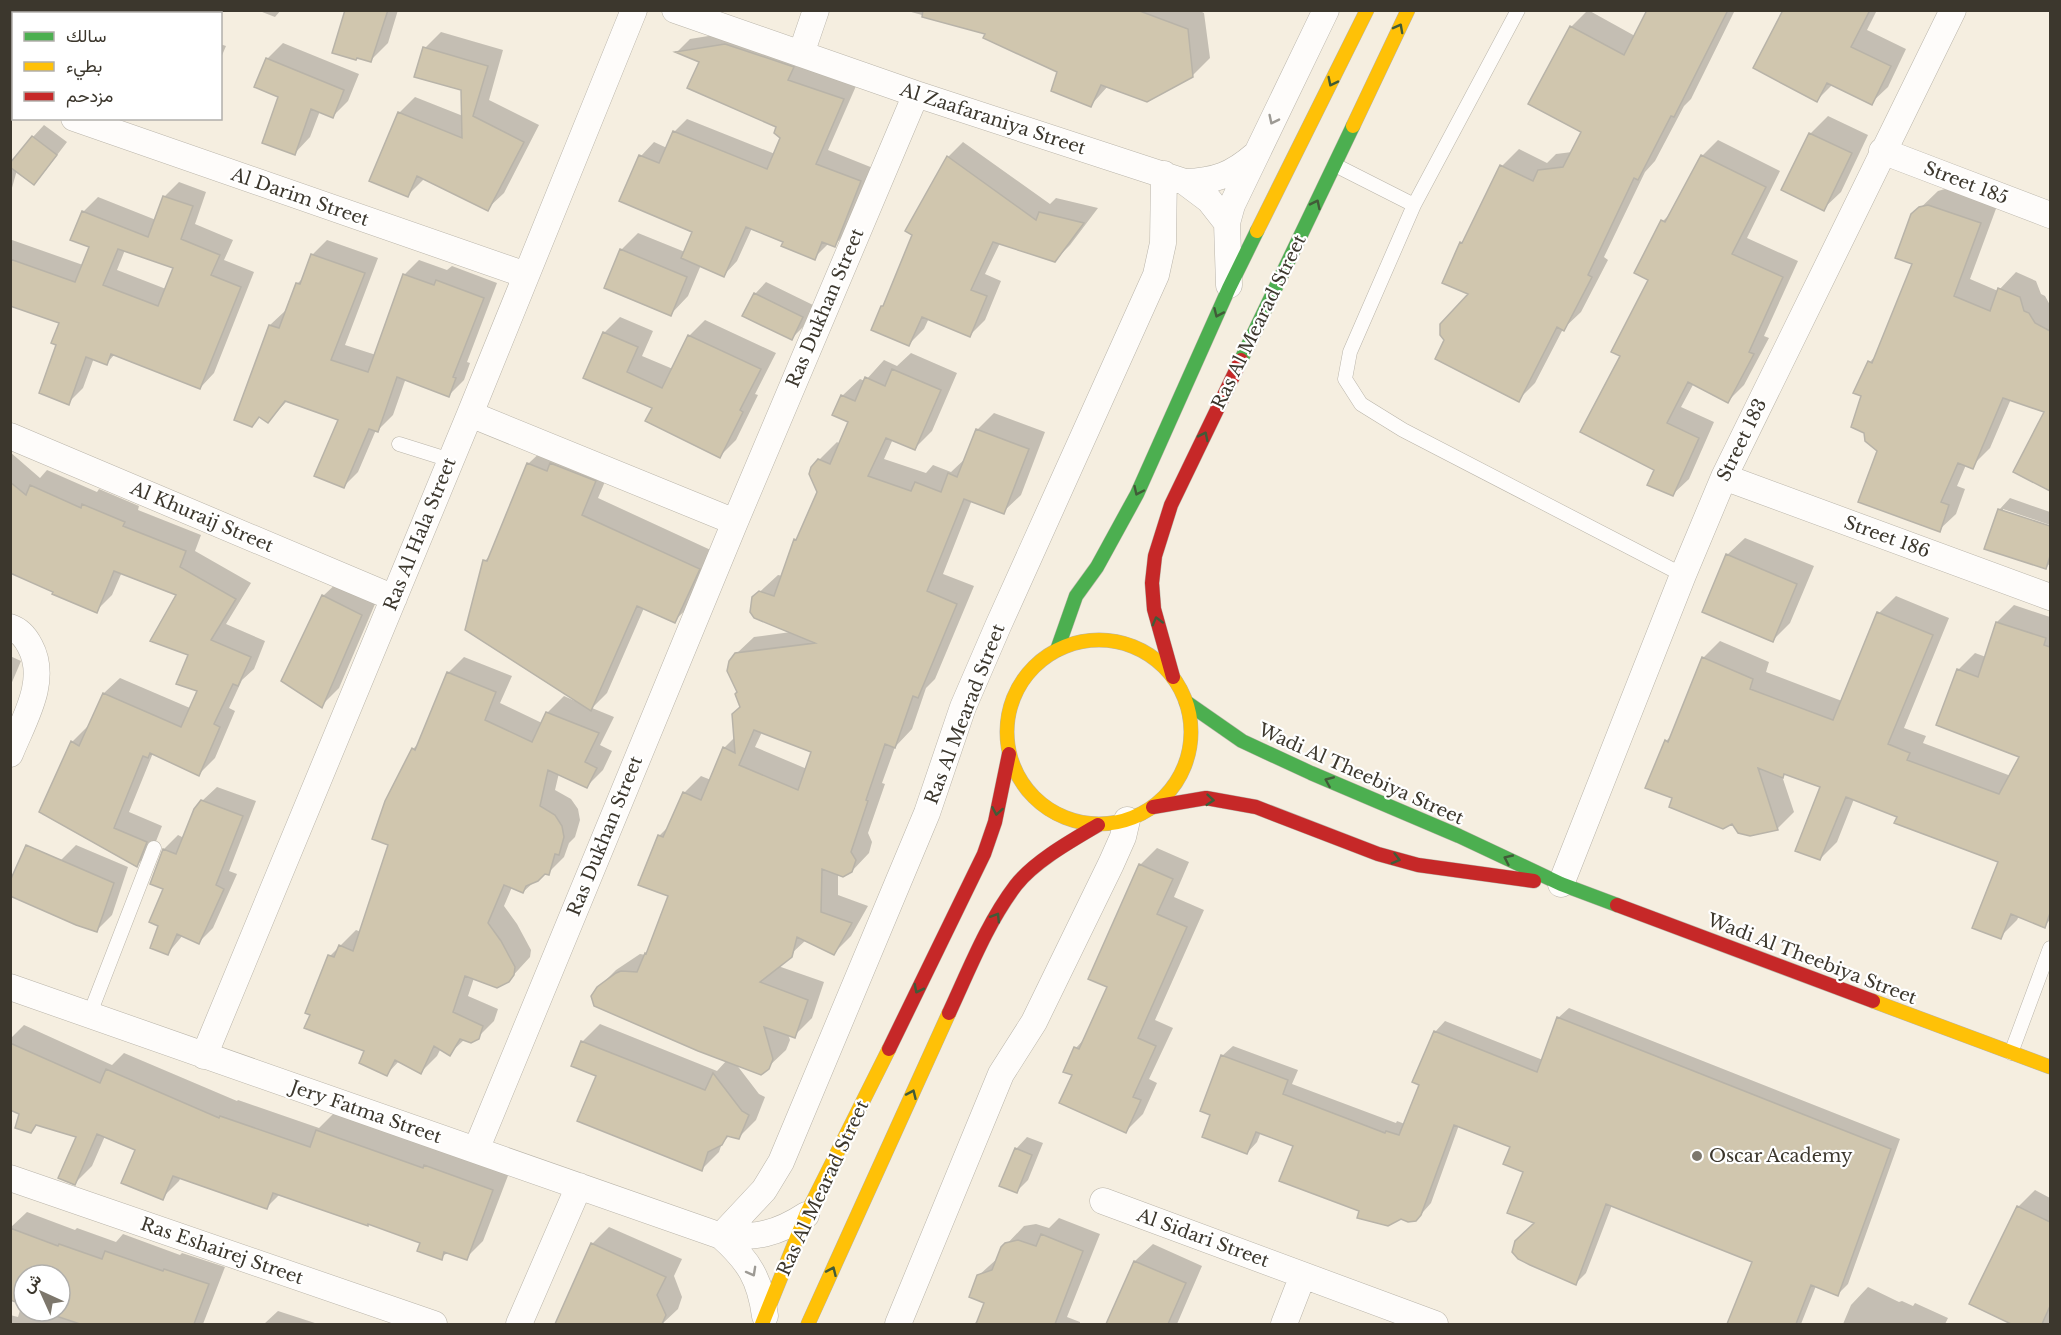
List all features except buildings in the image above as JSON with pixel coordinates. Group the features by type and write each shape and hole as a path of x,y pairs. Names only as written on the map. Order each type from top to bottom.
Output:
{"street":[{"name":"Ras Al Hala Street","path":"204,1056 470,414 634,10"},
{"name":"Al Zaafaraniya Street","path":"675,10 916,94 1174,178 1204,182 1224,176 1241,167 1256,154"},
{"path":"801,54 816,10"},
{"path":"1229,288 1227,224 1232,205 1326,10"},
{"path":"1057,650 1076,596 1097,567 1137,494 1229,288 1367,10"},
{"name":"Ras Al Mearad Street","path":"1173,677 1154,607 1153,573 1158,541 1171,505 1408,10"},
{"name":"Street 183","path":"1561,884 1683,574 1724,477 1953,10"},
{"name":"Ras Dukhan Street","path":"476,1150 735,522 916,94"},
{"name":"Al Darim Street","path":"80,120 526,275"},
{"name":"Street 185","path":"1882,151 2050,214"},
{"name":"Al Zaafaraniya Street","path":"1174,178 1209,200 1227,224"},
{"name":"Ras Al Mearad Street","path":"721,1236 764,1190 781,1162 927,813 968,697 1156,275 1174,178"},
{"path":"470,414 735,522"},
{"name":"Al Khuraij Street","path":"10,436 394,598"},
{"name":"Street 186","path":"1724,477 2050,597"},
{"path":"10,627 27,640 35,656 39,675 33,697 10,754"},
{"path":"1107,640 1132,646 1155,658 1173,677 1186,702 1191,731 1186,760 1173,786 1153,807 1127,820 1098,825 1068,820 1041,805 1020,782 1009,754 1006,724 1015,694 1032,669 1057,650 1081,642 1107,640"},
{"name":"Wadi Al Theebiya Street","path":"1186,702 1242,741 1459,836 1561,884 2050,1067"},
{"name":"Ras Al Mearad Street","path":"763,1320 806,1215 984,854 995,822 1009,754"},
{"name":"Wadi Al Theebiya Street","path":"1153,807 1206,798 1256,807 1378,854 1418,865 1561,884"},
{"path":"898,1324 1001,1074 1034,1022 1111,864 1123,837 1127,820"},
{"path":"808,1324 991,924 1017,884 1051,854 1098,825"},
{"name":"Jery Fatma Street","path":"10,987 721,1236 744,1238 766,1234 787,1227 806,1215"},
{"name":"Ras Eshairej Street","path":"10,1178 434,1324"},
{"path":"519,1324 579,1186"},
{"name":"Al Sidari Street","path":"1103,1201 1435,1324"},
{"name":"Jery Fatma Street","path":"721,1236 739,1252 753,1271 762,1293 763,1320"},
{"path":"1284,1324 1303,1275"}],"lane":[{"path":"1518,10 1414,205 1350,352 1345,379 1361,404 1403,430 1683,574"},
{"path":"1335,165 1414,205"},
{"path":"399,444 450,459"},
{"path":"89,1016 154,848"},
{"path":"2011,1053 2050,948"}],"traffic: fast":[{"path":"1241,360 1353,126"},
{"path":"1057,650 1076,596 1097,567 1137,494 1229,288 1257,231"},
{"path":"1186,702 1242,741 1459,836 1561,884 1617,905"}],"traffic: slow":[{"path":"1257,231 1367,10"},
{"path":"1353,126 1408,10"},
{"path":"1099,640 1134,647 1164,667 1184,697 1191,732 1184,767 1164,797 1134,817 1099,824 1064,817 1034,797 1014,767 1007,732 1014,697 1034,667 1064,647 1099,640"},
{"path":"1873,1001 2050,1067"},
{"path":"808,1324 949,1013"},
{"path":"762,1324 806,1215 889,1049"}],"traffic: jam":[{"path":"1173,677 1154,609 1152,583 1155,556 1171,505 1241,360"},
{"path":"889,1049 984,854 995,822 1009,754"},
{"path":"1153,807 1206,798 1256,807 1378,854 1418,865 1534,881"},
{"path":"949,1013 987,931 1016,885 1043,860 1098,825"},
{"path":"1617,905 1873,1001"}],"place":[{"name":"Oscar Academy","path":"1697,1156"}]}
